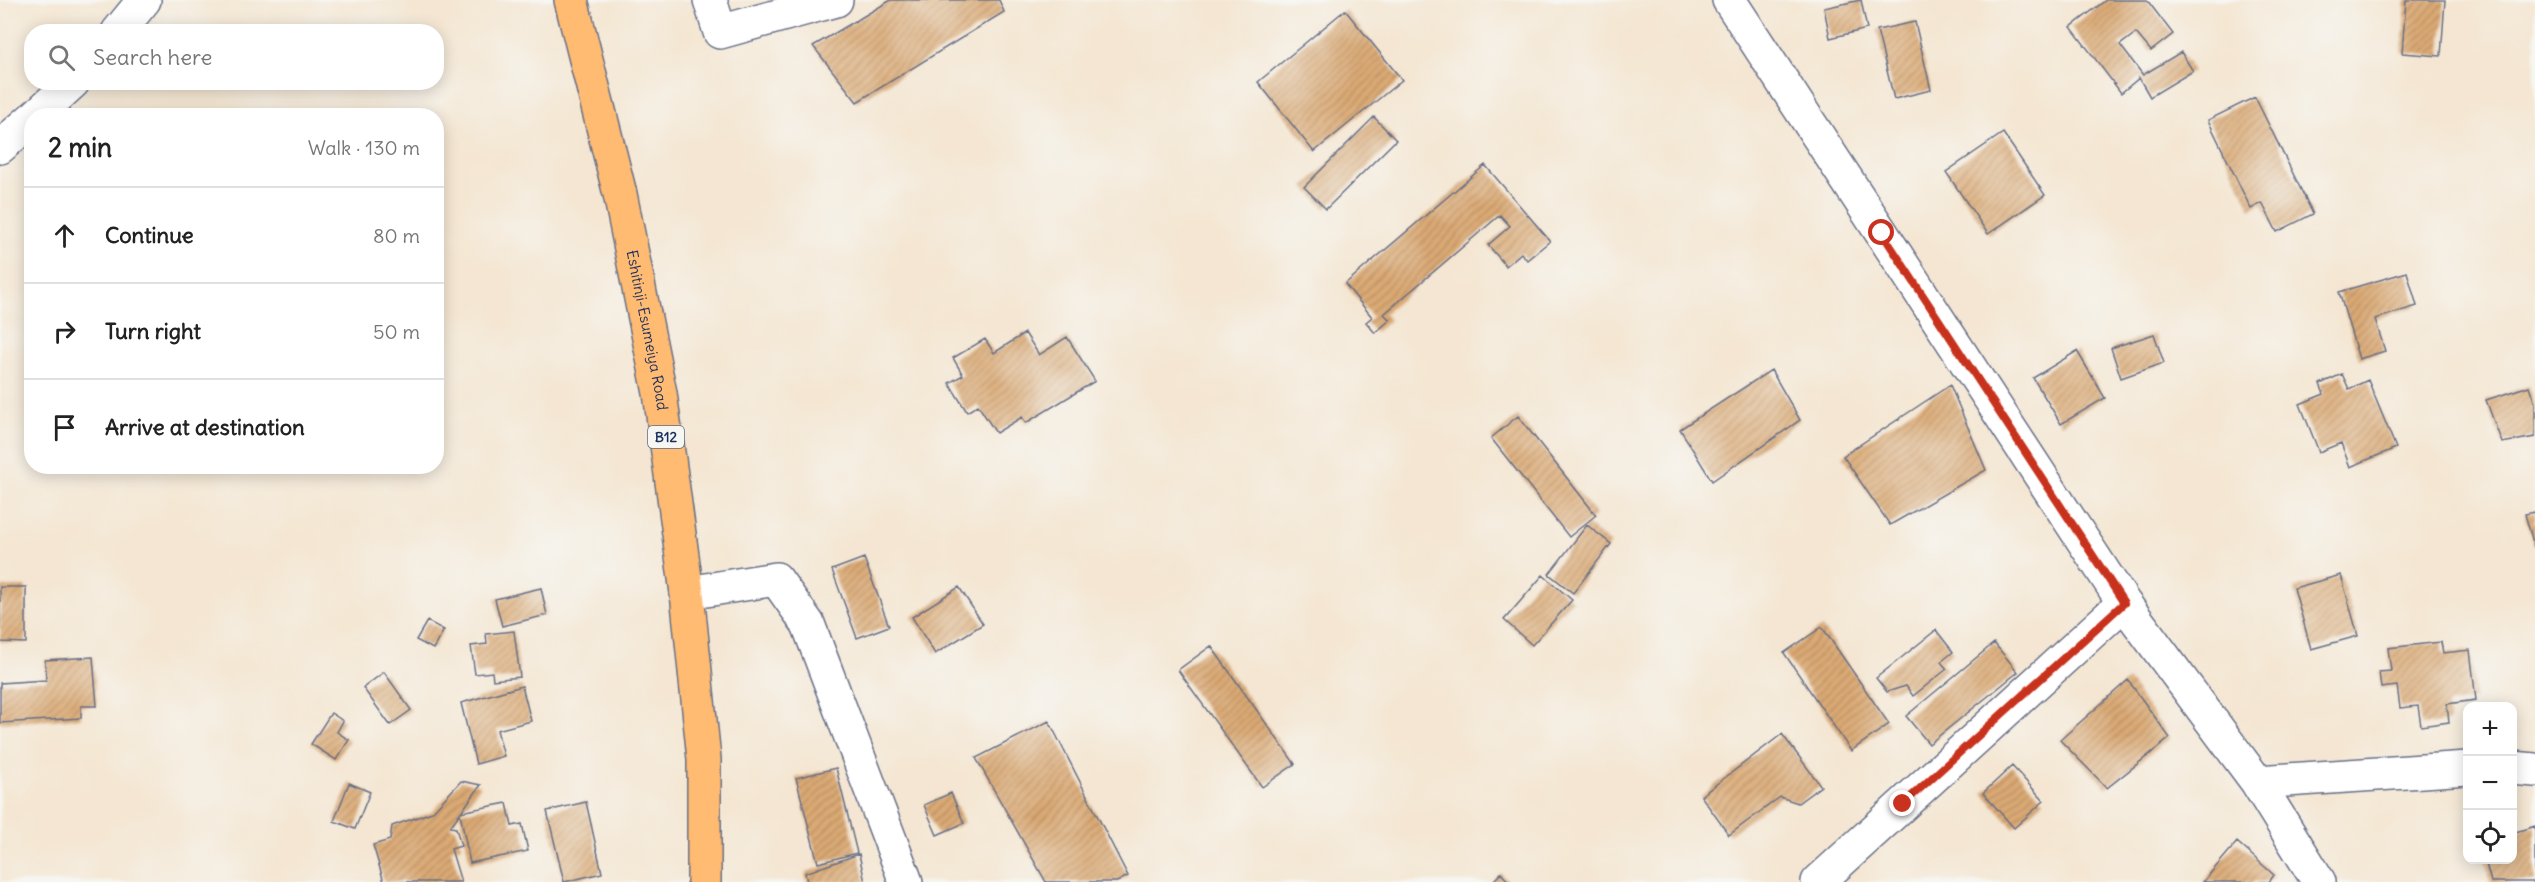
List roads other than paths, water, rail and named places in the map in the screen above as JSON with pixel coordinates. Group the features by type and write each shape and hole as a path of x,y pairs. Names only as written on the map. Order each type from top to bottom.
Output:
{"highway":[{"name":"Eshitinji-Esumeiya Road","path":"571,0 620,194 660,393 687,593 704,759 704,882"}],"street":[{"path":"124,24 144,0"},
{"path":"710,0 720,32 836,0"},
{"path":"1729,0 2124,603 2258,782 2319,882"},
{"path":"45,108 64,90"},
{"path":"0,147 24,126"},
{"path":"687,593 776,579 808,624 906,882"},
{"path":"1818,882 2124,603"},
{"path":"2258,782 2463,768"},
{"path":"2517,768 2535,770"}]}
